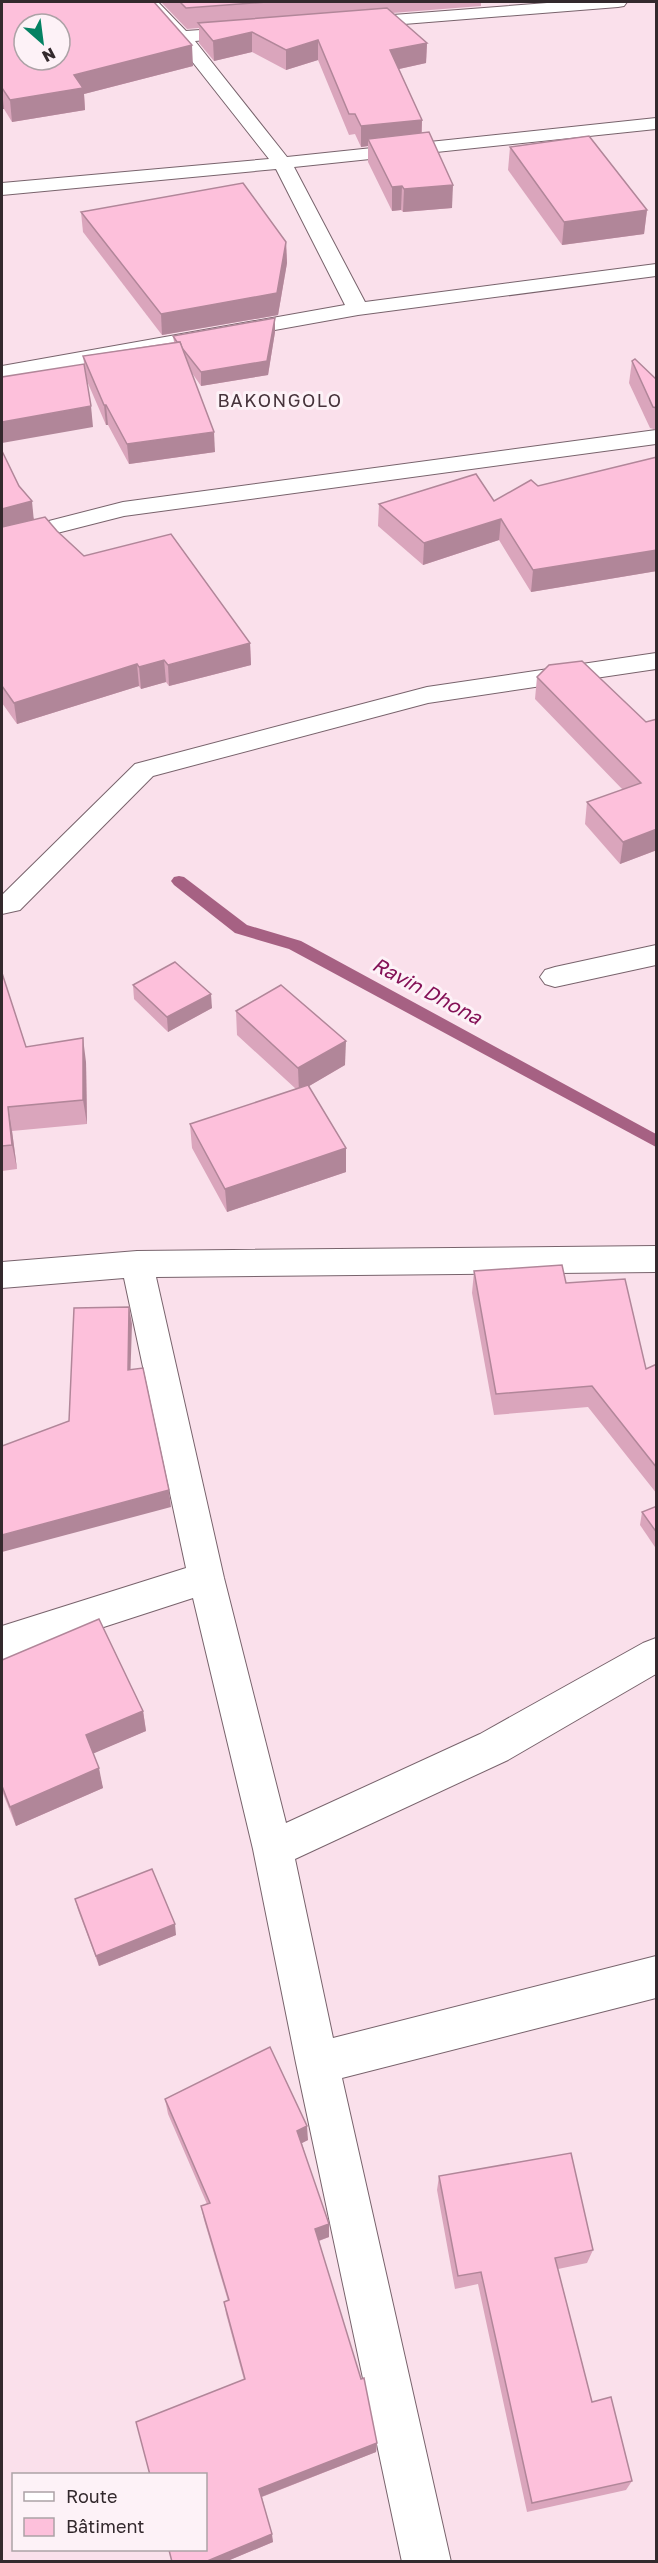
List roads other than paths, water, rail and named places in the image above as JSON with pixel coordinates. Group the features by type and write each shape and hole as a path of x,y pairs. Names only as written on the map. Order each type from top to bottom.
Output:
{"street":[{"path":"149,2 182,37 282,163 358,309"},
{"path":"335,25 618,2"},
{"path":"182,37 265,30"},
{"path":"2,189 282,163 657,123"},
{"path":"2,373 358,309 657,270"},
{"path":"2,540 123,509 657,437"},
{"path":"2,905 10,903 144,771 427,695 657,662"},
{"path":"555,977 657,955"},
{"path":"2,1275 137,1264 657,1259"},
{"path":"137,1264 206,1578 273,1849 317,2063 427,2562"},
{"path":"2,1643 206,1578"},
{"path":"273,1849 494,1747 657,1655"},
{"path":"317,2063 657,1977"}],"waterway":[{"name":"Ravin Dhona","path":"179,881 241,929 295,945 656,1141"}],"district":[{"name":"BAKONGOLO","path":"280,401"}]}
